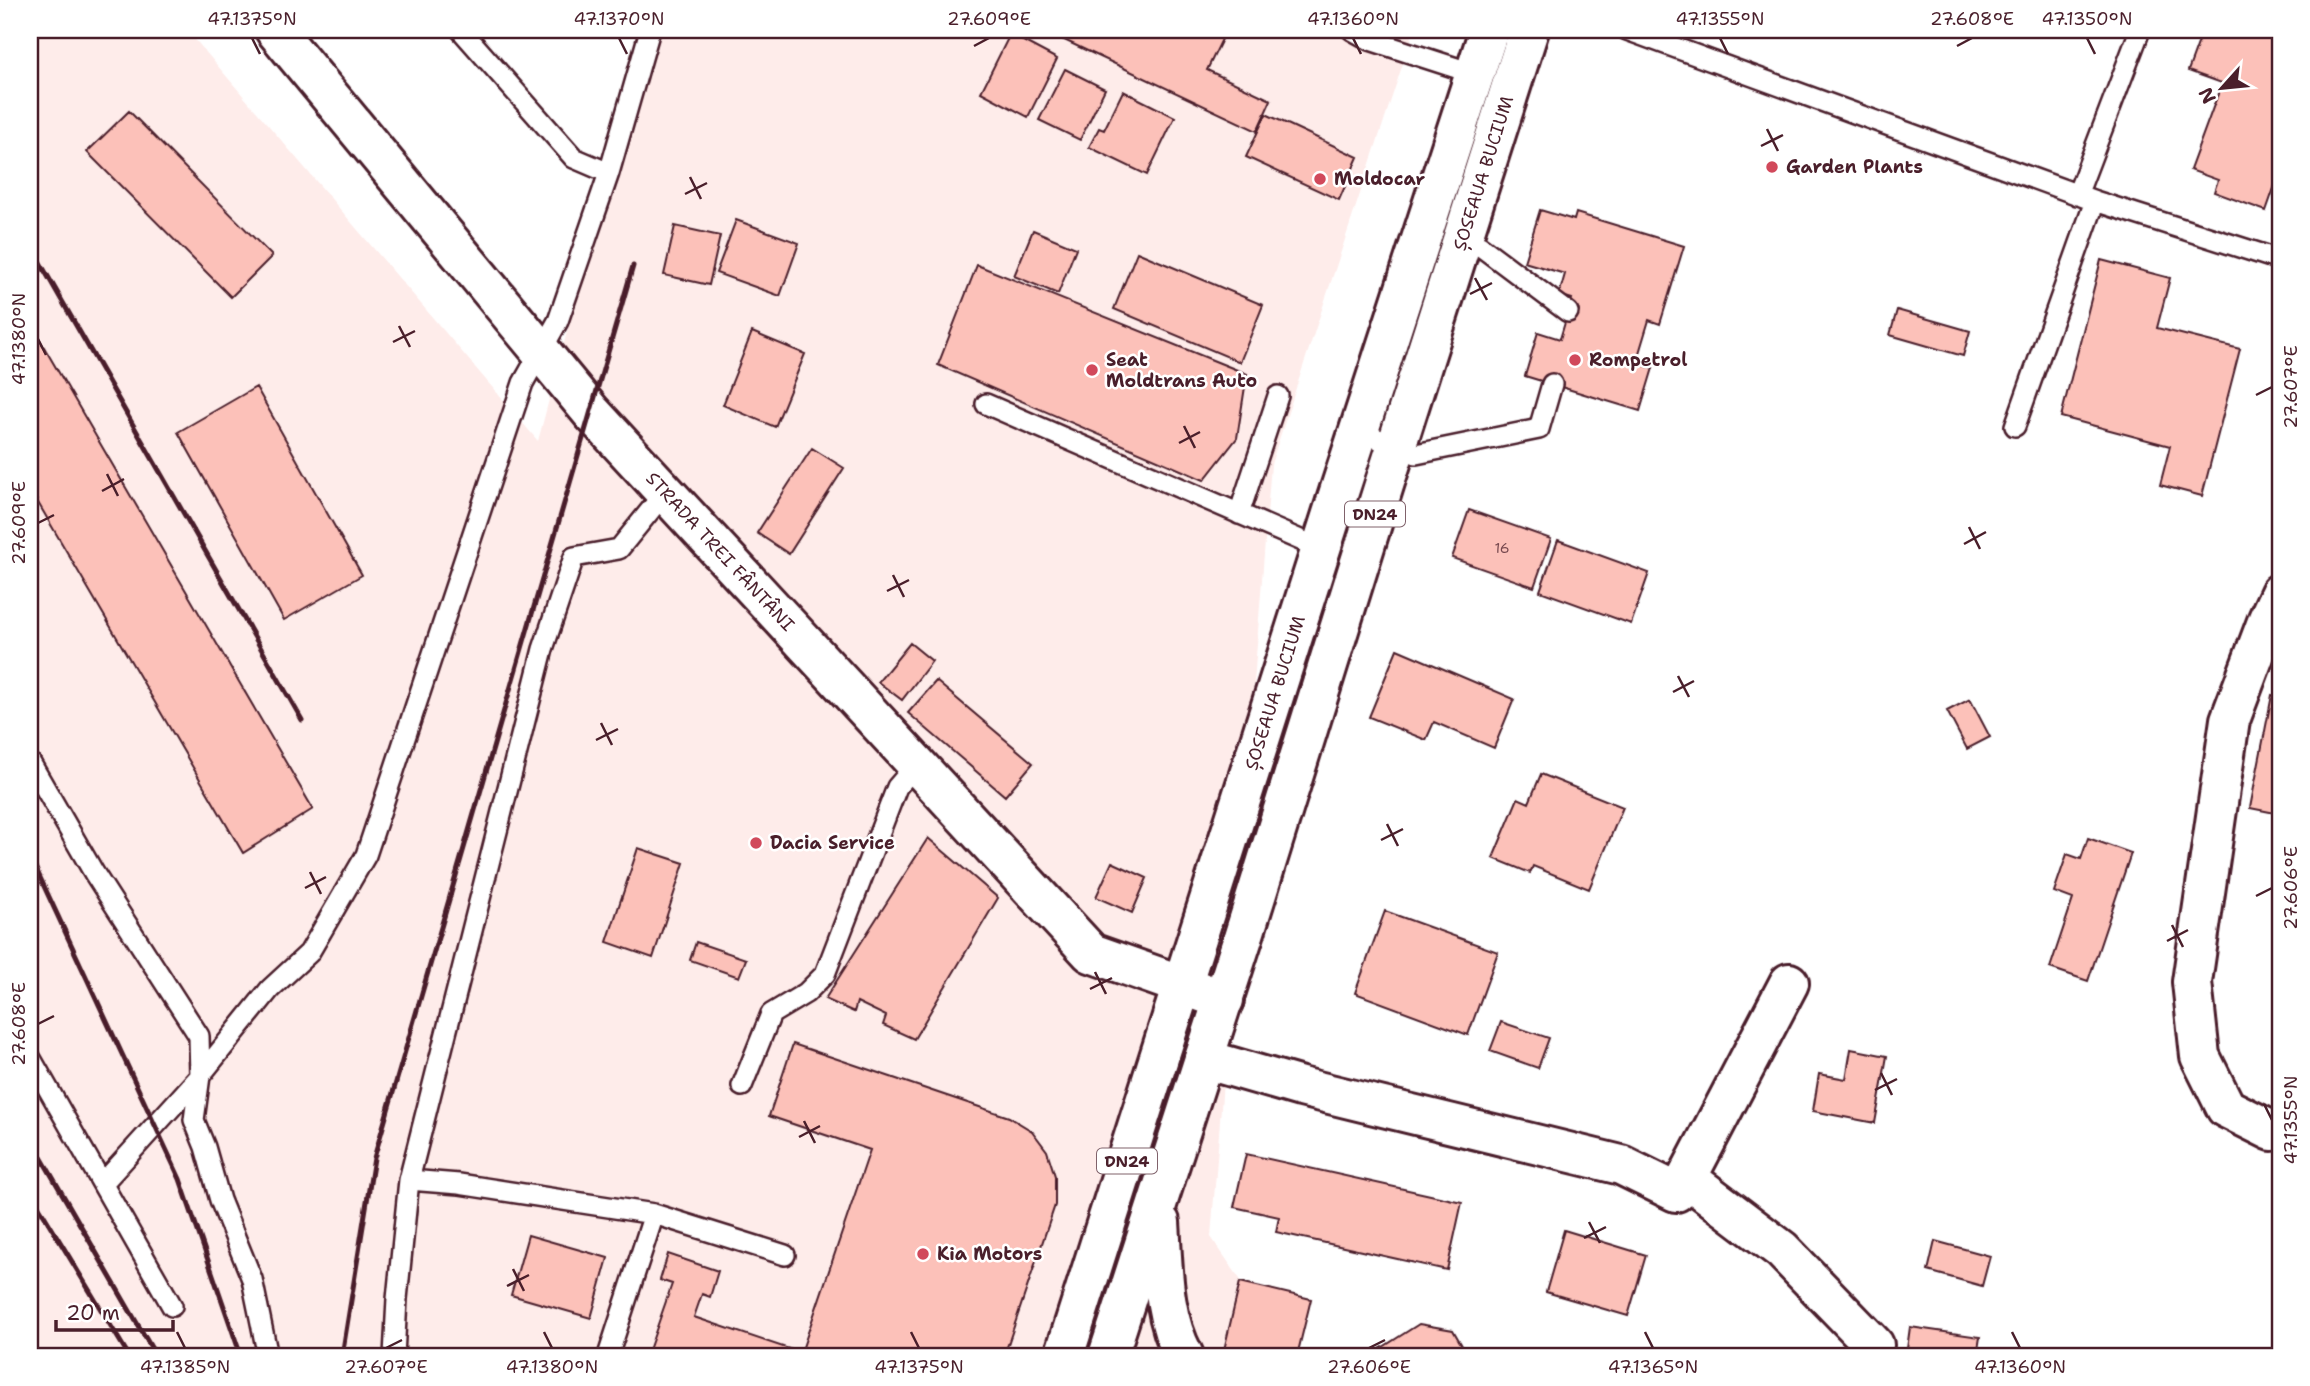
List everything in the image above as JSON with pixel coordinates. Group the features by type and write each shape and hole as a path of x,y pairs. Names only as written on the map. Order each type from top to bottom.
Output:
{"main road":[{"name":"STRADA TREI FÂNTÂNI","path":"275,30 592,413 1091,953 1224,1000"},
{"name":"ȘOSEAUA BUCIUM","path":"1068,1346 1358,431 1489,30"},
{"name":"ȘOSEAUA BUCIUM","path":"1117,1354 1159,1199 1529,30"},
{"path":"2280,593 2230,720 2192,982 2200,1056 2226,1108 2273,1131 2280,1129"},
{"path":"1204,1059 1301,1087 1621,1165 1676,1192 1686,1178 1789,983"},
{"path":"1686,1178 1782,1250 1874,1345"},
{"path":"1159,1199 1165,1295 1178,1344 1184,1356"},
{"path":"1068,1346 1117,1354"}],"lane":[{"path":"461,30 574,158 609,173"},
{"path":"103,1183 200,1076 270,989 309,953 366,855 523,383 558,321 609,173 650,30"},
{"path":"1352,30 1370,40 1475,74"},
{"path":"1627,30 2086,198 2280,260"},
{"path":"2015,426 2140,30"},
{"path":"1462,239 1480,246 1568,312"},
{"path":"1358,431 1416,454 1539,429 1552,384"},
{"path":"1239,514 1278,396"},
{"path":"986,404 1321,549"},
{"path":"394,1356 409,1180 543,649 574,557 619,549 666,491"},
{"path":"30,762 94,873 199,1036 200,1076 194,1120 205,1147 220,1200 252,1279 266,1347"},
{"path":"742,1086 771,1014 806,993 825,974 897,787 916,765"},
{"path":"30,1056 172,1306"},
{"path":"409,1180 459,1184 654,1214 785,1255"},
{"path":"608,1356 654,1214"}],"shaded area":[{"path":"30,30 187,30 538,441 647,30 1414,30 1271,464 1211,1237 1293,1356 30,1356"}],"building":[{"path":"1043,30 1217,30 1225,33 1207,70 1271,100 1257,131"},
{"path":"2203,30 2280,30 2280,144 2276,155 2280,157 2280,171 2266,211 2214,192 2218,180 2190,170 2222,83 2188,71"},
{"path":"1010,34 1057,59 1028,117 981,92"},
{"path":"1065,69 1105,89 1080,140 1039,120"},
{"path":"1123,91 1175,117 1147,175 1089,147 1099,128 1104,130"},
{"path":"129,111 272,256 231,297 87,152"},
{"name":"Moldocar","path":"1266,114 1358,157 1339,200 1246,157"},
{"path":"1540,210 1574,220 1576,213 1684,246 1660,324 1649,320 1636,363 1653,368 1640,411 1525,376 1538,332 1560,339 1572,299 1559,295 1565,274 1524,262"},
{"path":"736,220 799,243 780,296 716,273"},
{"path":"675,226 720,236 709,285 664,275"},
{"path":"1033,230 1076,248 1058,294 1014,276"},
{"path":"1137,252 1263,305 1240,362 1114,309"},
{"path":"2101,260 2170,278 2157,328 2240,349 2202,496 2160,485 2170,446 2061,417"},
{"name":"Seat Moldtrans Auto","path":"977,265 1247,374 1237,438 1204,480 938,365"},
{"path":"1897,310 1970,331 1963,356 1890,335"},
{"path":"30,323 313,809 243,853 30,489"},
{"path":"752,332 805,354 775,427 723,405"},
{"path":"256,387 362,575 284,620 178,432"},
{"path":"812,448 844,468 789,554 757,533"},
{"path":"1469,510 1551,539 1534,587 1452,558"},
{"path":"1558,540 1649,573 1631,624 1540,591"},
{"path":"910,643 932,661 902,700 878,682"},
{"path":"1397,649 1514,699 1494,748 1434,722 1426,740 1369,717"},
{"path":"936,681 1033,763 1005,796 908,713"},
{"path":"2272,695 2280,697 2280,814 2250,808"},
{"path":"1970,699 1990,737 1967,749 1947,711"},
{"path":"1541,774 1623,807 1589,889 1533,866 1530,873 1493,858 1518,798 1529,803"},
{"path":"928,838 998,898 914,1039 883,1025 886,1016 857,1002 854,1012 825,999"},
{"path":"2088,838 2131,853 2088,981 2050,968 2073,899 2054,892 2067,854 2081,859"},
{"path":"638,848 684,863 653,958 607,942"},
{"path":"1112,862 1147,878 1132,913 1096,897"},
{"path":"1385,911 1498,952 1468,1035 1355,993"},
{"path":"696,942 746,959 739,977 690,960"},
{"path":"1501,1022 1549,1038 1538,1068 1490,1051"},
{"path":"793,1044 1009,1117 1032,1131 1047,1151 1055,1176 1055,1205 1004,1356 647,1356 672,1284 660,1280 668,1254 718,1271 710,1297 702,1294 694,1317 801,1353 870,1150 769,1116"},
{"path":"1851,1049 1887,1056 1875,1123 1813,1111 1819,1074 1846,1079"},
{"path":"1246,1154 1462,1202 1447,1270 1276,1232 1279,1217 1234,1207"},
{"path":"1564,1230 1646,1255 1628,1316 1546,1292"},
{"path":"528,1235 608,1258 591,1318 511,1295"},
{"path":"1935,1241 1990,1256 1982,1286 1928,1271"},
{"path":"1240,1282 1311,1299 1297,1356 1253,1356 1224,1350"},
{"path":"1419,1324 1453,1330 1468,1356 1369,1356"},
{"path":"1910,1327 1980,1337 1977,1356 1906,1356"}],"railway":[{"path":"30,245 302,720"},
{"path":"342,1356 374,1158 633,266"},
{"path":"30,856 180,1179 241,1356"},
{"path":"30,1138 156,1356"},
{"path":"30,1192 129,1356"}],"place":[{"name":"Garden Plants","path":"1772,167"},
{"name":"Moldocar","path":"1320,179"},
{"name":"Rompetrol","path":"1575,360"},
{"name":"Seat Moldtrans Auto","path":"1092,370"},
{"name":"Dacia Service","path":"756,843"},
{"name":"Kia Motors","path":"923,1254"}]}
